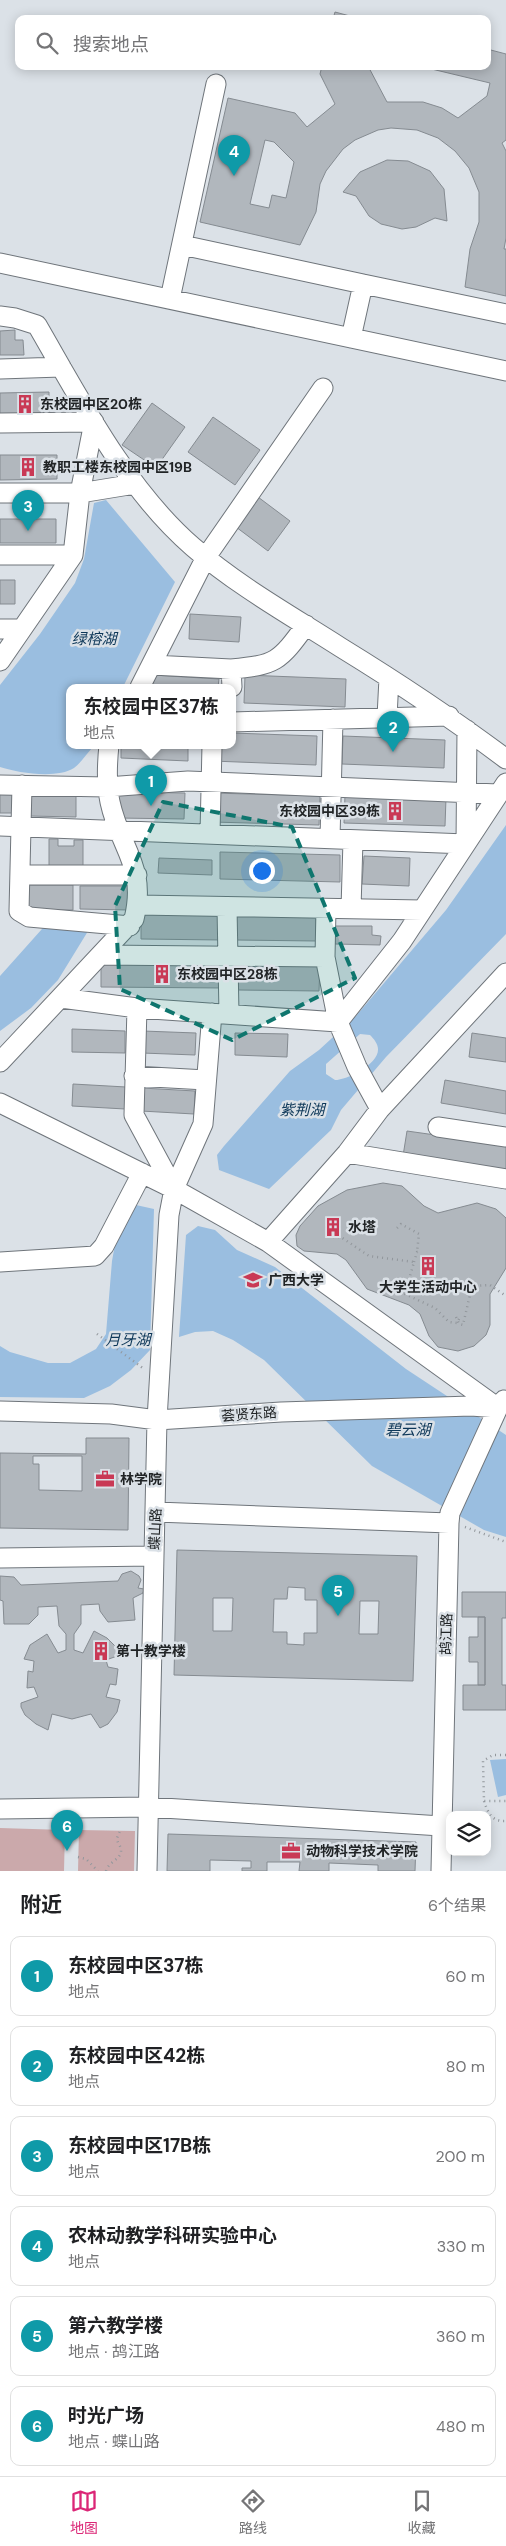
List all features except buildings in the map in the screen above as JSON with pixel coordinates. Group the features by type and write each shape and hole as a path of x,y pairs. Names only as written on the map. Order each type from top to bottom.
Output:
{"street":[{"path":"170,299 216,84"},
{"path":"182,245 506,314"},
{"path":"0,263 506,371"},
{"path":"351,338 363,284"},
{"path":"0,316 15,318 37,325 94,422 135,484 192,546 247,589 449,716 506,759"},
{"path":"0,369 62,367"},
{"path":"142,684 206,557 323,388"},
{"path":"0,423 94,422"},
{"path":"0,661 73,555 80,493 94,422"},
{"path":"0,493 80,493 135,484"},
{"path":"0,555 73,555"},
{"path":"152,665 231,678 272,663 286,653 306,626"},
{"path":"0,629 21,630"},
{"path":"388,717 389,678"},
{"path":"236,722 449,716"},
{"path":"330,839 333,719"},
{"path":"466,844 467,730"},
{"path":"0,1062 130,926 138,905 139,888 137,875 118,831 107,787 108,749"},
{"path":"210,834 212,749"},
{"path":"0,785 107,787 211,782 466,793 502,789"},
{"path":"22,785 19,911 29,917 130,926"},
{"path":"339,1025 402,941 502,789"},
{"path":"0,826 466,844"},
{"path":"351,909 353,840"},
{"path":"21,875 137,875"},
{"path":"138,905 422,910"},
{"name":"蝶山路","path":"147,1871 157,1420 169,1215 174,1189 203,1124 206,1080 220,1013 228,957 227,907"},
{"path":"326,909 325,957 339,1025 353,1059 380,1109"},
{"path":"102,955 325,957"},
{"path":"268,1242 347,1153 380,1109 506,973"},
{"path":"61,998 137,1008 220,1013 339,1025"},
{"path":"137,1008 134,1115 174,1189"},
{"path":"134,1076 206,1080"},
{"path":"0,1103 174,1189 268,1242 500,1409"},
{"path":"438,1127 506,1137"},
{"path":"347,1153 506,1179"},
{"path":"0,1262 96,1256 104,1246 142,1173"},
{"name":"荟贤东路","path":"0,1412 111,1414 157,1420 281,1412 471,1406 500,1409"},
{"name":"鸪江路","path":"441,1871 450,1518 500,1409"},
{"path":"156,1512 450,1518"},
{"path":"0,1558 153,1556"},
{"path":"0,1808 148,1807 441,1826"}],"path":[{"path":"338,1228 336,1223 331,1223 329,1228 332,1232 332,1237 346,1240 364,1254 414,1262"},
{"path":"397,1228 400,1224 419,1234 417,1252 405,1294 434,1308 448,1322 456,1323 458,1318 459,1324 463,1325 472,1286 490,1285 506,1296"},
{"path":"97,1334 144,1368"},
{"path":"450,1518 456,1523 506,1542"},
{"path":"506,1755 493,1755 483,1760 484,1801 491,1817 499,1821 506,1820"},
{"path":"484,1801 494,1803 506,1801"},
{"path":"106,1871 107,1866 120,1855 121,1850 117,1838 120,1831"},
{"path":"78,1857 86,1859 98,1871"}],"highlighted area":[{"path":"163,802 292,827 355,978 232,1040 120,989 115,906"}],"shaded area":[{"path":"0,1828 65,1830 64,1871 0,1871"},
{"path":"79,1830 135,1831 134,1871 78,1871"}],"water":[{"name":"绿榕湖","path":"106,500 175,582 124,684 66,684 66,749 91,749 79,763 67,771 48,774 27,773 0,767 0,685 40,634 75,583 84,559 94,503"},
{"name":"紫荆湖","path":"506,825 506,934 386,1057 341,1110 331,1130 269,1189 219,1170 217,1155 224,1146 290,1071 319,1050 356,1016 446,910","holes":["360,1034 370,1035 376,1042 378,1049 377,1055 368,1065 354,1074 340,1079 335,1080 326,1074 326,1064"]},
{"path":"50,920 93,923 58,980 31,1008 0,1031 0,976"},
{"name":"月牙湖","path":"136,1205 154,1209 150,1350 131,1370 110,1386 84,1398 0,1397 0,1346 10,1352 48,1363 70,1363 96,1349 106,1334 112,1261 116,1239 123,1223"},
{"name":"碧云湖","path":"198,1226 215,1230 237,1250 275,1267 406,1369 506,1435 506,1537 484,1530 372,1466 264,1360 233,1340 213,1331 195,1332 179,1337 186,1235"},
{"path":"506,1759 506,1795 498,1797 490,1760"}],"place":[{"name":"农林动教学科研实验中心","path":"234,176"},
{"name":"东校园中区20栋","path":"25,404"},
{"name":"教职工楼东校园中区19B","path":"28,467"},
{"name":"东校园中区17B栋","path":"28,531"},
{"name":"东校园中区42栋","path":"393,752"},
{"name":"东校园中区37栋","path":"151,806"},
{"name":"东校园中区39栋","path":"395,811"},
{"name":"东校园中区28栋","path":"162,974"},
{"name":"水塔","path":"333,1227"},
{"name":"大学生活动中心","path":"428,1266"},
{"name":"广西大学","path":"253,1280"},
{"name":"林学院","path":"105,1479"},
{"name":"第六教学楼","path":"338,1616"},
{"name":"第十教学楼","path":"101,1651"},
{"name":"时光广场","path":"67,1851"},
{"name":"动物科学技术学院","path":"291,1851"}]}
